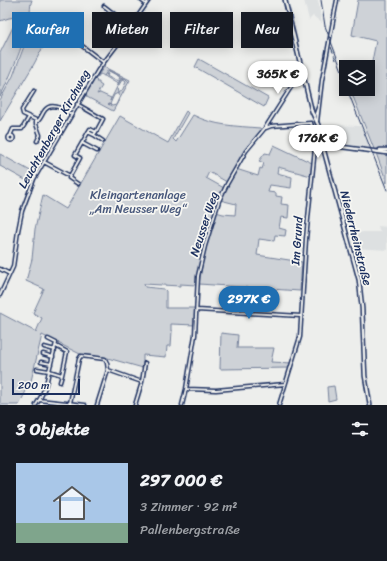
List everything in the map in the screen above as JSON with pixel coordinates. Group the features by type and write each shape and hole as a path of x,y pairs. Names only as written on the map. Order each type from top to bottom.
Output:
{"street":[{"path":"141,0 146,4"},
{"name":"Leuchtenberger Kirchweg","path":"141,12 149,0"},
{"path":"285,0 316,123 327,139 342,147 387,151"},
{"path":"316,123 322,80 337,0"},
{"path":"104,6 112,12"},
{"path":"84,47 103,62"},
{"name":"Leuchtenberger Kirchweg","path":"0,295 15,259 22,211 34,179 77,104 103,62 114,48"},
{"name":"Neusser Weg","path":"182,405 195,335 198,276 205,246 219,201 246,151 265,128 302,70"},
{"path":"34,90 22,110 23,114 36,121"},
{"path":"77,104 103,118 94,135"},
{"path":"314,118 319,104"},
{"path":"36,121 39,120 46,109 51,106 58,107 72,114"},
{"path":"311,108 317,107"},
{"path":"10,136 13,129 24,128 29,117"},
{"path":"36,121 40,135 37,141"},
{"path":"265,128 271,126 310,123 313,125 315,136 314,148 324,149"},
{"path":"70,176 80,158 75,155 88,132 90,129 96,132"},
{"path":"88,132 103,141"},
{"path":"324,149 323,145 327,139"},
{"path":"324,149 330,141"},
{"path":"82,143 97,151"},
{"name":"Im Grund","path":"278,405 300,337 306,239 314,148"},
{"name":"Niederrheinstraße","path":"324,149 359,280 362,308 365,376 370,405"},
{"path":"44,162 70,176 69,178 78,184"},
{"path":"0,269 10,274"},
{"path":"196,310 302,316"},
{"path":"36,405 46,385 56,343 48,339"},
{"path":"44,347 55,348 68,352 60,382"},
{"path":"42,354 53,357"},
{"path":"70,403 79,359 81,356 105,359 107,363 108,370 97,405"},
{"path":"41,362 51,364"},
{"path":"135,405 142,382 145,364"},
{"path":"38,368 62,375"},
{"path":"108,370 142,382"},
{"path":"186,389 216,390 285,384"},
{"path":"39,400 85,405"}],"shaded area":[{"path":"304,0 318,0 322,23 313,16 309,20"},
{"path":"331,125 361,126 370,148 343,144 331,138"},
{"path":"378,226 387,227 387,250 355,248 351,235 363,232 380,232"}],"green space":[{"path":"0,0 32,0 31,12 12,12 12,18 0,21"},
{"path":"358,0 387,0 387,148 385,149 374,149 353,96 375,96 375,60 372,60 376,41 352,35"},
{"path":"12,29 12,48 20,48 0,97 0,53"},
{"path":"42,48 0,121 0,100 13,76 23,49"},
{"path":"199,59 268,98 264,107 195,67"},
{"path":"104,67 130,80 113,111 87,97 86,94 95,79 97,81 96,82 99,82 102,86 97,94 100,93 111,98 110,101 121,79 123,80 121,78 119,79 120,77 109,71 106,75 108,74 107,76 114,80 120,80 118,84 100,74 96,78","holes":["122,80 126,82 122,91 118,93 117,88","118,93 120,96 116,105 112,106 108,104 111,105 110,104 114,95"]},
{"name":"Kleingartenanlage „Am Neusser Weg“","path":"186,111 188,113 173,139 176,142 193,115 201,119 217,123 260,128 262,131 248,147 227,182 209,172 206,178 224,188 218,201 196,285 180,284 180,286 144,284 145,287 164,289 166,291 166,308 195,308 195,325 171,324 171,346 167,346 166,357 143,355 143,368 104,357 80,354 42,335 31,381 19,405 0,405 0,313 36,332 42,318 33,313 44,289 26,281 32,259 35,229 43,195 66,209 120,116 168,143"},
{"path":"274,145 312,163 311,176 278,167 277,173 292,177 291,188 270,185 268,192 276,193 276,196 282,197 281,204 289,205 288,218 281,217 279,228 286,230 285,236 275,235 274,241 259,239 257,255 302,262 300,291 199,284 204,254 216,212 235,215 236,204 220,200 236,169 258,176 260,168 262,169 264,163 259,161 265,153 270,154"},
{"path":"376,153 387,154 387,183"},
{"path":"0,154 34,173 29,182 0,166"},
{"path":"221,333 238,335 237,348 274,348 271,362 292,363 290,368 220,369"},
{"path":"334,386 336,399 328,401 327,387"}],"waterway":[{"path":"104,76 108,70 126,79 129,83"}],"tram line":[{"path":"321,0 325,26 339,63"},
{"path":"350,96 387,190"}],"railway":[{"path":"331,47 336,60"}]}
